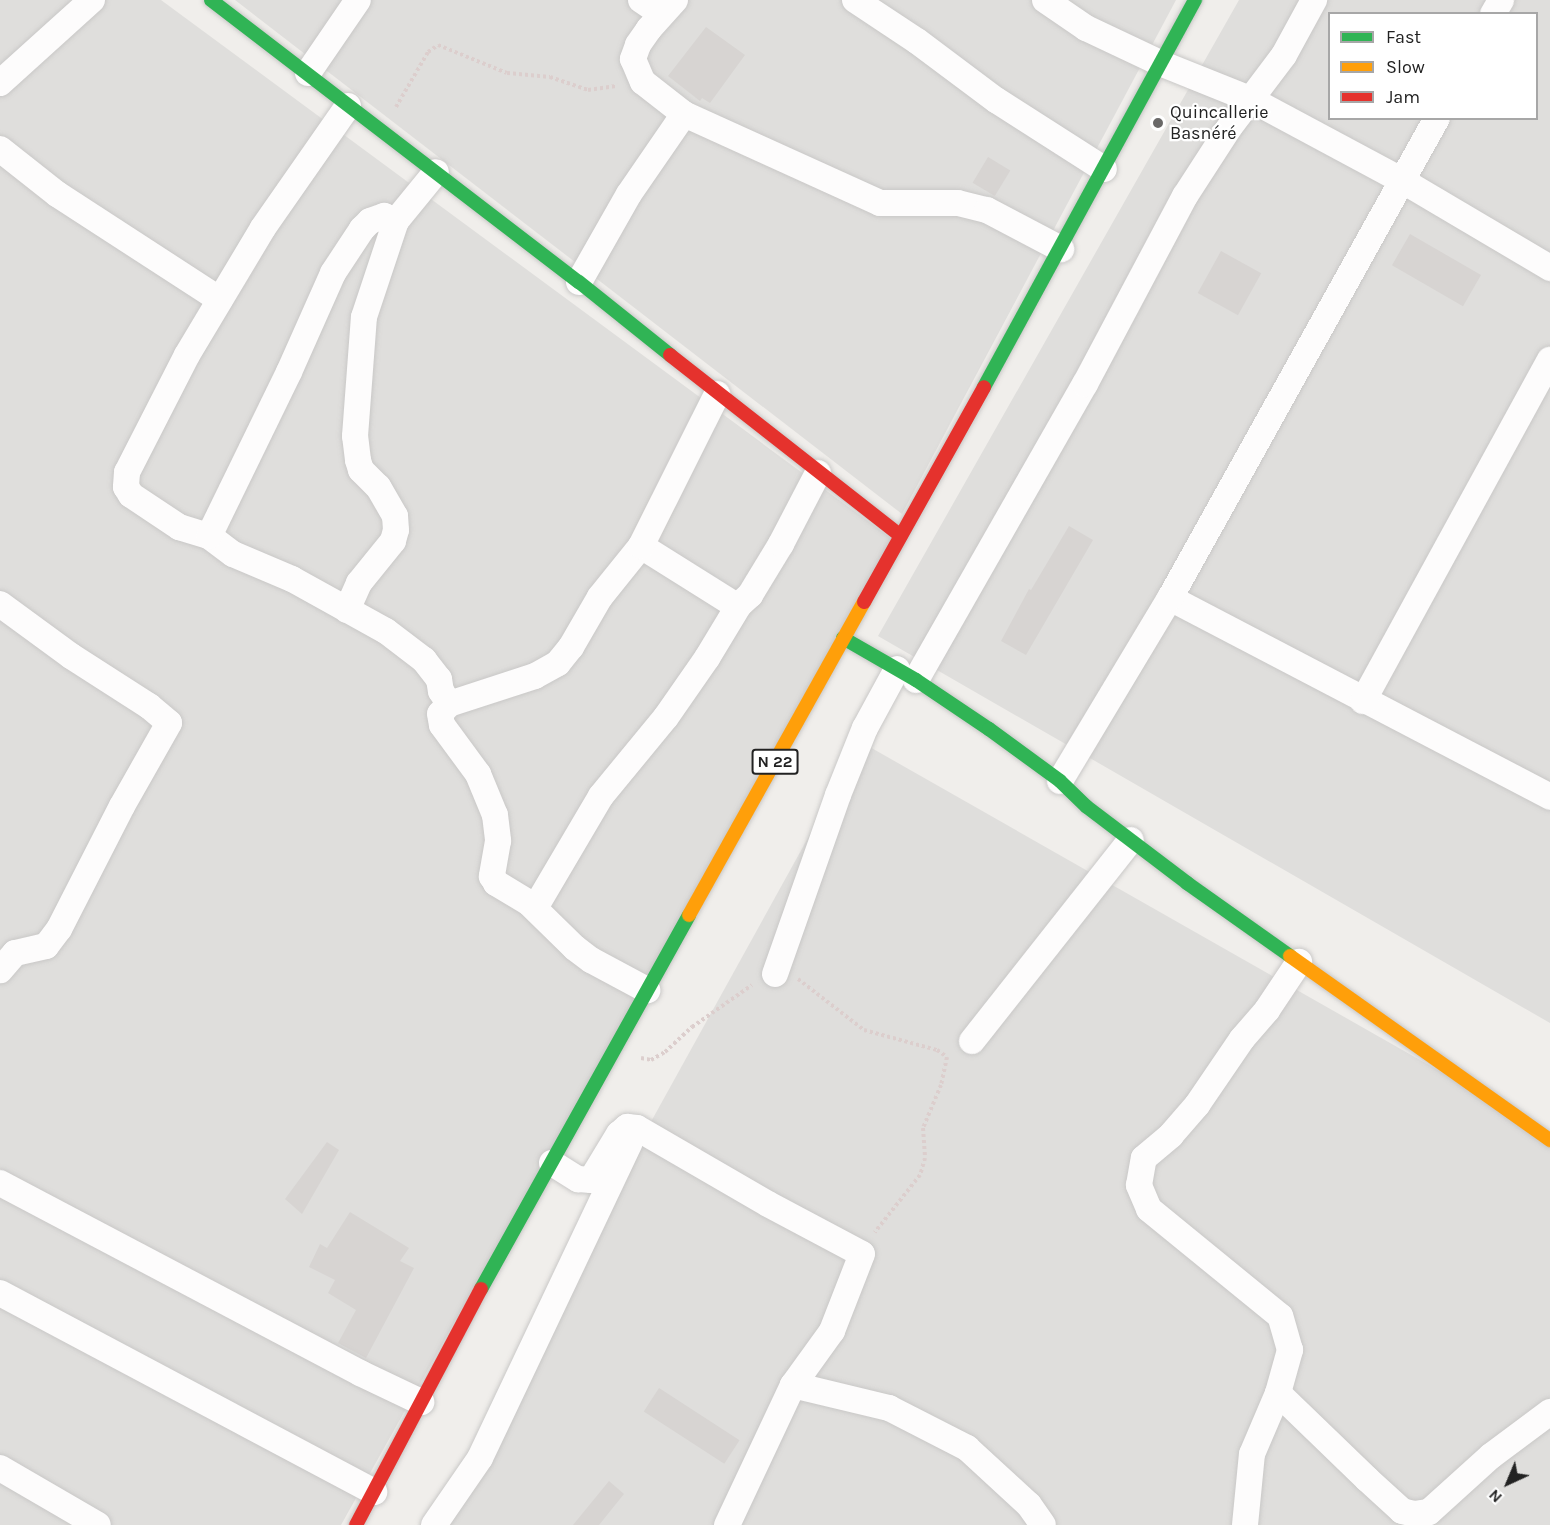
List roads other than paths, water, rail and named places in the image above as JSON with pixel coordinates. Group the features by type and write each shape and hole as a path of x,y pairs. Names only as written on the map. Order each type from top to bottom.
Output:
{"main road":[{"path":"211,0 579,282 717,394 901,536"},
{"name":"N 22","path":"356,1525 646,990 1061,249 1195,0"},
{"path":"843,638 906,674 1060,781 1087,807 1131,840 1550,1140"}],"street":[{"path":"0,83 92,0"},
{"path":"308,74 358,0"},
{"path":"641,0 669,7 638,45 633,59 643,82 684,114 880,203 958,203 987,210 1061,249"},
{"path":"855,0 917,40 996,100 1104,169"},
{"path":"1045,0 1086,28 1160,63 1252,100 1403,181 1550,268"},
{"path":"775,974 838,795 865,728 906,674 1085,384 1185,196 1229,128 1284,55 1314,0"},
{"path":"348,106 263,228 187,355 126,477 128,490 138,500 179,527 209,536 233,554 292,579 386,631 424,660 439,679 441,691 449,705"},
{"path":"579,282 629,194 684,114"},
{"path":"1060,781 1170,598 1436,120"},
{"path":"0,149 57,194 220,300"},
{"path":"347,610 359,583 393,541 396,530 395,516 381,491 364,474 359,465 355,436 364,317 396,222 436,172"},
{"path":"209,536 289,372 333,273 362,229 370,221 384,216 396,222"},
{"path":"1363,701 1550,360"},
{"path":"646,990 591,960 575,948 535,908 502,888 492,876 498,841 495,815 478,774 442,725 440,714 449,705 535,676 558,663 571,647 600,597 640,546 717,394"},
{"path":"535,908 601,796 666,717 707,658 739,605 750,595 781,544 818,473"},
{"path":"640,546 735,605 739,605"},
{"path":"1170,598 1550,797"},
{"path":"0,604 71,656 149,706 169,723 122,806 59,929 46,946 15,953 0,970"},
{"path":"972,1041 1131,840"},
{"path":"1245,1525 1252,1454 1278,1393 1290,1350 1280,1316 1149,1209 1139,1185 1144,1158 1171,1135 1197,1105 1242,1039 1267,1010 1299,962"},
{"path":"552,1163 578,1179 591,1180 619,1134 627,1127 637,1128 768,1204 861,1254 832,1331 793,1386 727,1525"},
{"path":"434,1525 480,1458 637,1128"},
{"path":"0,1183 360,1373 421,1402"},
{"path":"0,1293 374,1491"},
{"path":"793,1386 889,1408 967,1448 1029,1505 1043,1525"},
{"path":"1278,1393 1395,1518 1429,1512 1491,1456 1550,1412"},
{"path":"0,1468 98,1525"}],"place":[{"name":"Quincallerie Basnéré","path":"1158,123"}]}
